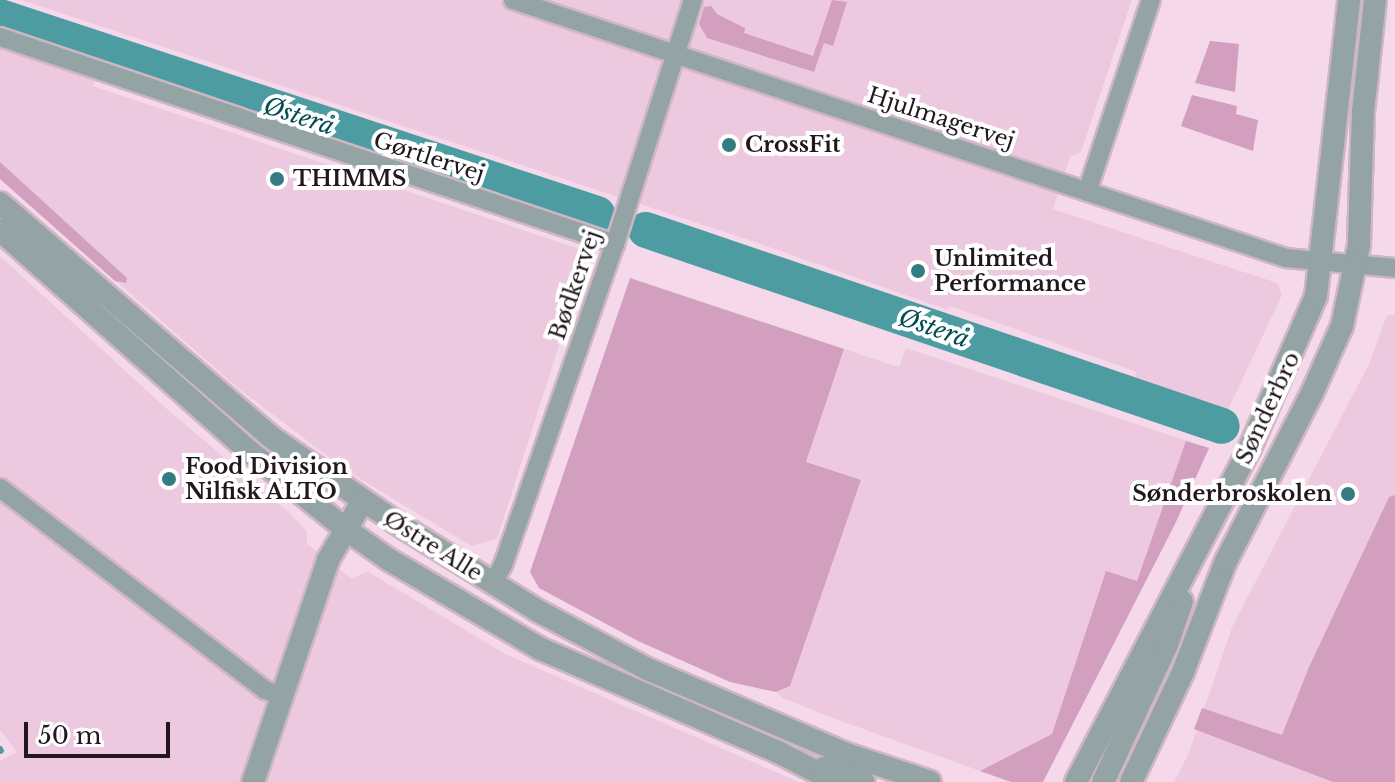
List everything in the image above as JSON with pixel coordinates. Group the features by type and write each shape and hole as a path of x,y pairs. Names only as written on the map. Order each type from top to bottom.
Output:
{"street":[{"name":"Hjulmagervej","path":"513,0 1286,258 1395,268"},
{"name":"Bødkervej","path":"493,583 503,565 615,244 693,0"},
{"path":"1087,192 1151,0"},
{"name":"Sønderbro","path":"1076,782 1290,362 1319,287 1349,0"},
{"name":"Sønderbro","path":"1131,782 1183,672 1225,563 1334,349 1357,265 1362,123 1375,0"},
{"name":"Gørtlervej","path":"0,37 615,244"},
{"name":"Østre Alle","path":"0,203 213,390 271,437 362,502 493,583 647,669 849,755 930,782"},
{"name":"Østre Alle","path":"0,230 249,451 344,528 454,600 541,649 778,752 836,782"},
{"path":"0,488 265,690 282,696"},
{"path":"253,782 328,560 362,502"},
{"path":"1103,782 1167,645 1204,535"},
{"path":"778,752 864,782"}],"shaded area":[{"path":"21,0 1132,0 1081,152 1070,157 1053,209 1277,283 1282,295 1226,414 1134,383 1137,372 949,306 948,310 749,240"},
{"path":"832,0 847,2 833,46 824,43 814,72 707,38 699,24 704,7 711,6 717,14 745,28 744,33 813,56"},
{"path":"1210,41 1239,44 1235,92 1195,83"},
{"path":"0,45 96,78 93,86 589,252 497,539 471,546 346,470 239,389 0,179"},
{"path":"1192,95 1237,106 1236,114 1258,120 1253,151 1181,126"},
{"path":"0,162 127,278 126,283 115,281 0,179"},
{"path":"0,256 168,410 286,510 307,531 307,544 352,579 367,571 505,654 799,782 0,782 0,761 17,752 0,730"},
{"path":"630,278 844,349 806,462 861,480 790,686 776,692 730,682 638,641 539,588 530,572"},
{"name":"Sønderbroskolen","path":"1387,315 1395,315 1395,782 1174,782 1188,755 1233,625 1369,364"},
{"path":"906,348 1209,448 1175,524 1043,782 1011,782 827,716 783,698 776,692 790,686 861,481 806,462 844,349 899,367"},
{"path":"1186,441 1209,448 1175,524 1043,782 1011,782 980,771 1052,734 1106,571 1137,581"},
{"path":"1395,495 1395,782 1333,782 1194,729 1202,708 1282,735 1309,667 1389,497"}],"waterway":[{"name":"Østerå","path":"0,17 597,214"},
{"name":"Østerå","path":"646,230 1222,426"}],"place":[{"name":"CrossFit","path":"729,145"},
{"name":"THIMMS","path":"277,179"},
{"name":"Unlimited Performance","path":"918,271"},
{"name":"Food Division Nilfisk ALTO","path":"169,479"},
{"name":"Sønderbroskolen","path":"1348,494"}]}
